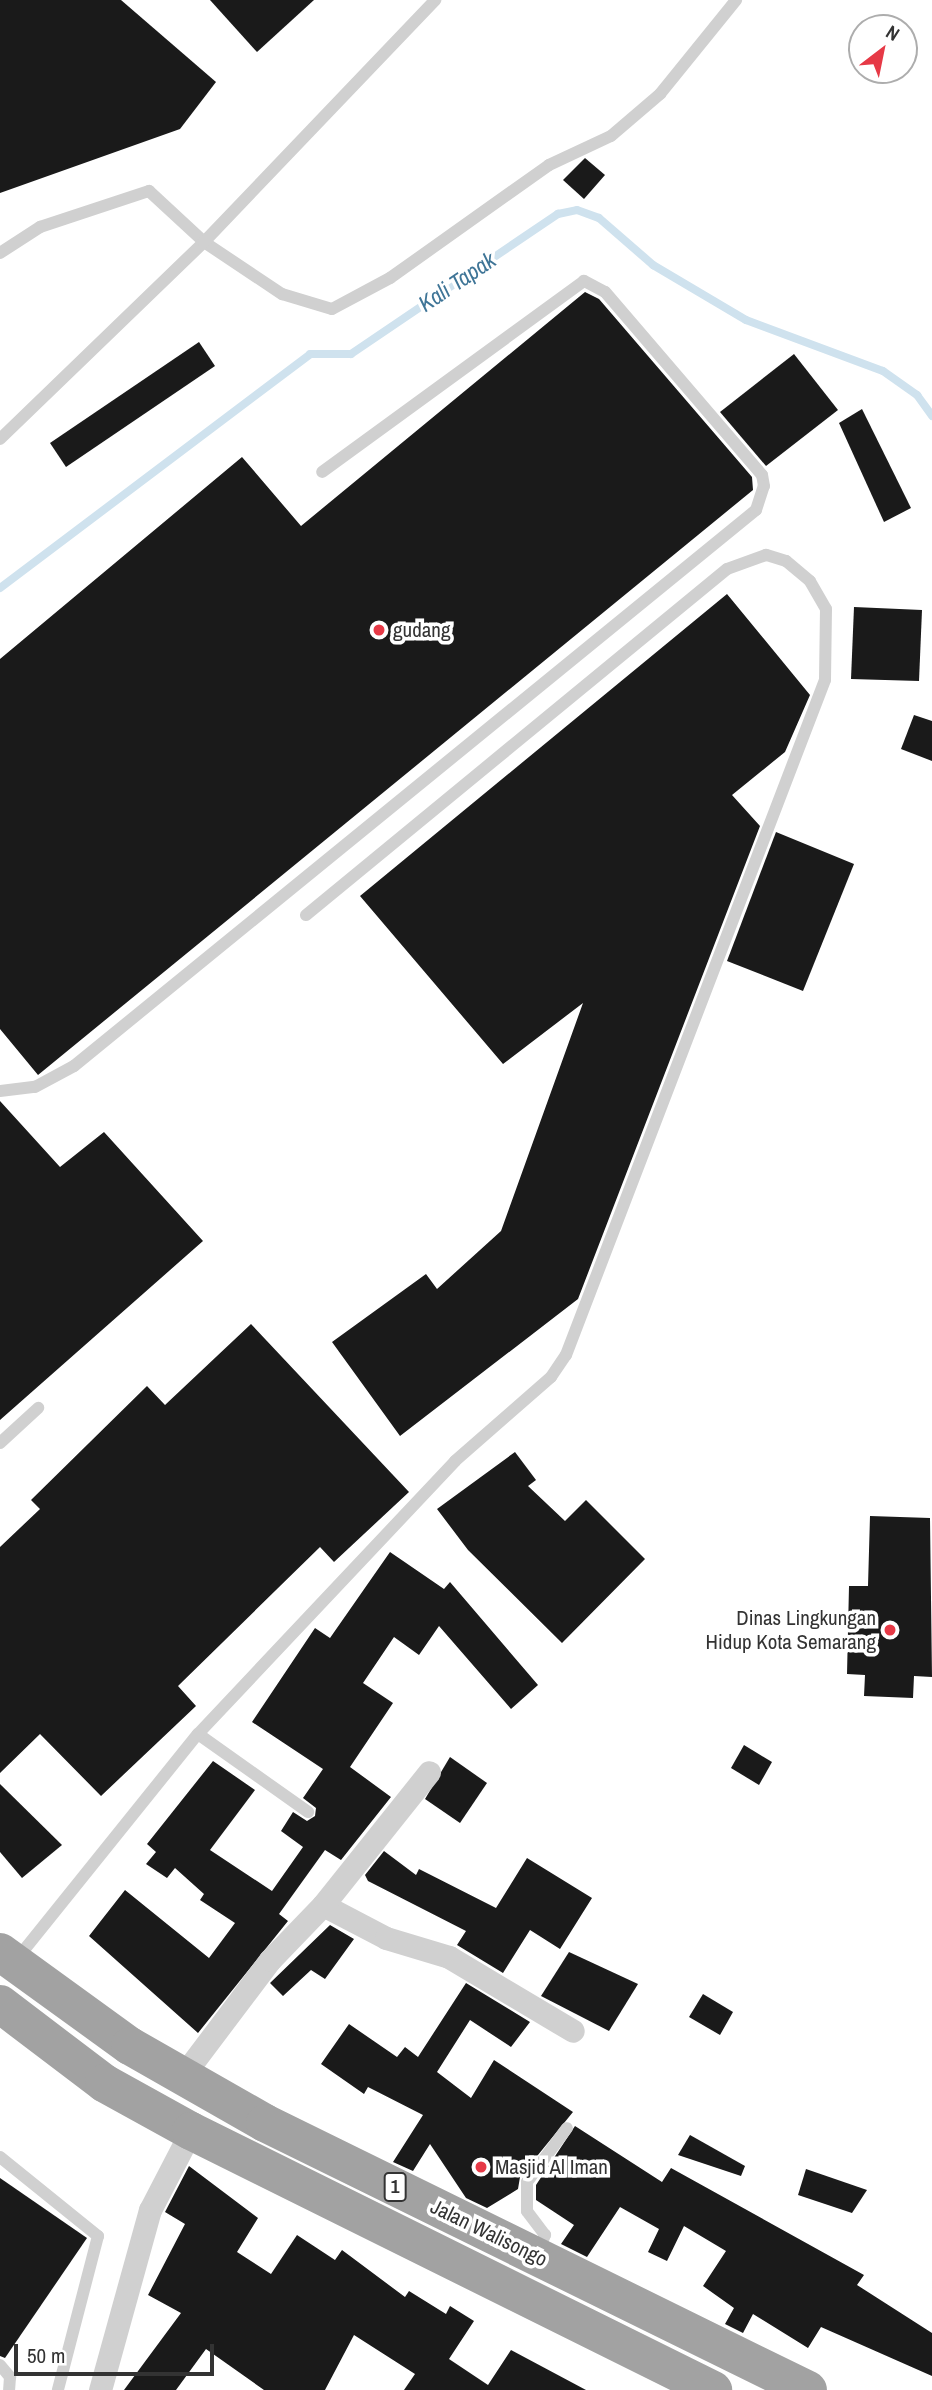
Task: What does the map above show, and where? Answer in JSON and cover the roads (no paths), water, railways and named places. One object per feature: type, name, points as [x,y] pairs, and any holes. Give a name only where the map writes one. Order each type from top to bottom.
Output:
[{"type":"highway","name":"Jalan Walisongo","points":[[7,1957],[130,2046],[184,2074],[265,2123],[808,2390]]},
{"type":"highway","name":"Jalan Walisongo","points":[[0,2004],[104,2083],[191,2131],[713,2390]]},
{"type":"street","points":[[184,2074],[270,1960],[323,1905],[429,1772]]},
{"type":"street","points":[[323,1905],[386,1938],[449,1957],[573,2031]]},
{"type":"street","points":[[100,2390],[150,2210],[191,2131]]},
{"type":"lane","points":[[0,439],[204,242],[435,0]]},
{"type":"lane","points":[[0,253],[40,227],[149,191],[204,242],[282,294],[331,309],[390,278],[549,165],[611,136],[660,94],[736,0]]},
{"type":"lane","points":[[0,1091],[35,1087],[74,1066],[757,510],[764,486],[762,475],[605,292],[584,281],[322,472]]},
{"type":"lane","points":[[7,1957],[198,1734],[455,1461],[551,1377],[566,1355],[824,680],[826,609],[810,581],[786,561],[766,555],[727,569],[306,915]]},
{"type":"lane","points":[[0,1443],[38,1408]]},
{"type":"lane","points":[[198,1734],[308,1812]]},
{"type":"lane","points":[[536,2255],[545,2235],[527,2211],[527,2182],[567,2128]]},
{"type":"lane","points":[[0,2157],[99,2236],[58,2390]]},
{"type":"lane","points":[[0,2365],[10,2377],[9,2390]]},
{"type":"waterway","name":"Kali Tapak","points":[[0,588],[310,354],[351,354],[558,214],[577,210],[599,218],[653,265],[746,320],[883,371],[917,395],[932,416]]},
{"type":"place","name":"gudang","points":[[379,630]]},
{"type":"place","name":"Dinas Lingkungan Hidup Kota Semarang","points":[[890,1630]]},
{"type":"place","name":"Masjid Al Iman","points":[[481,2167]]}]
